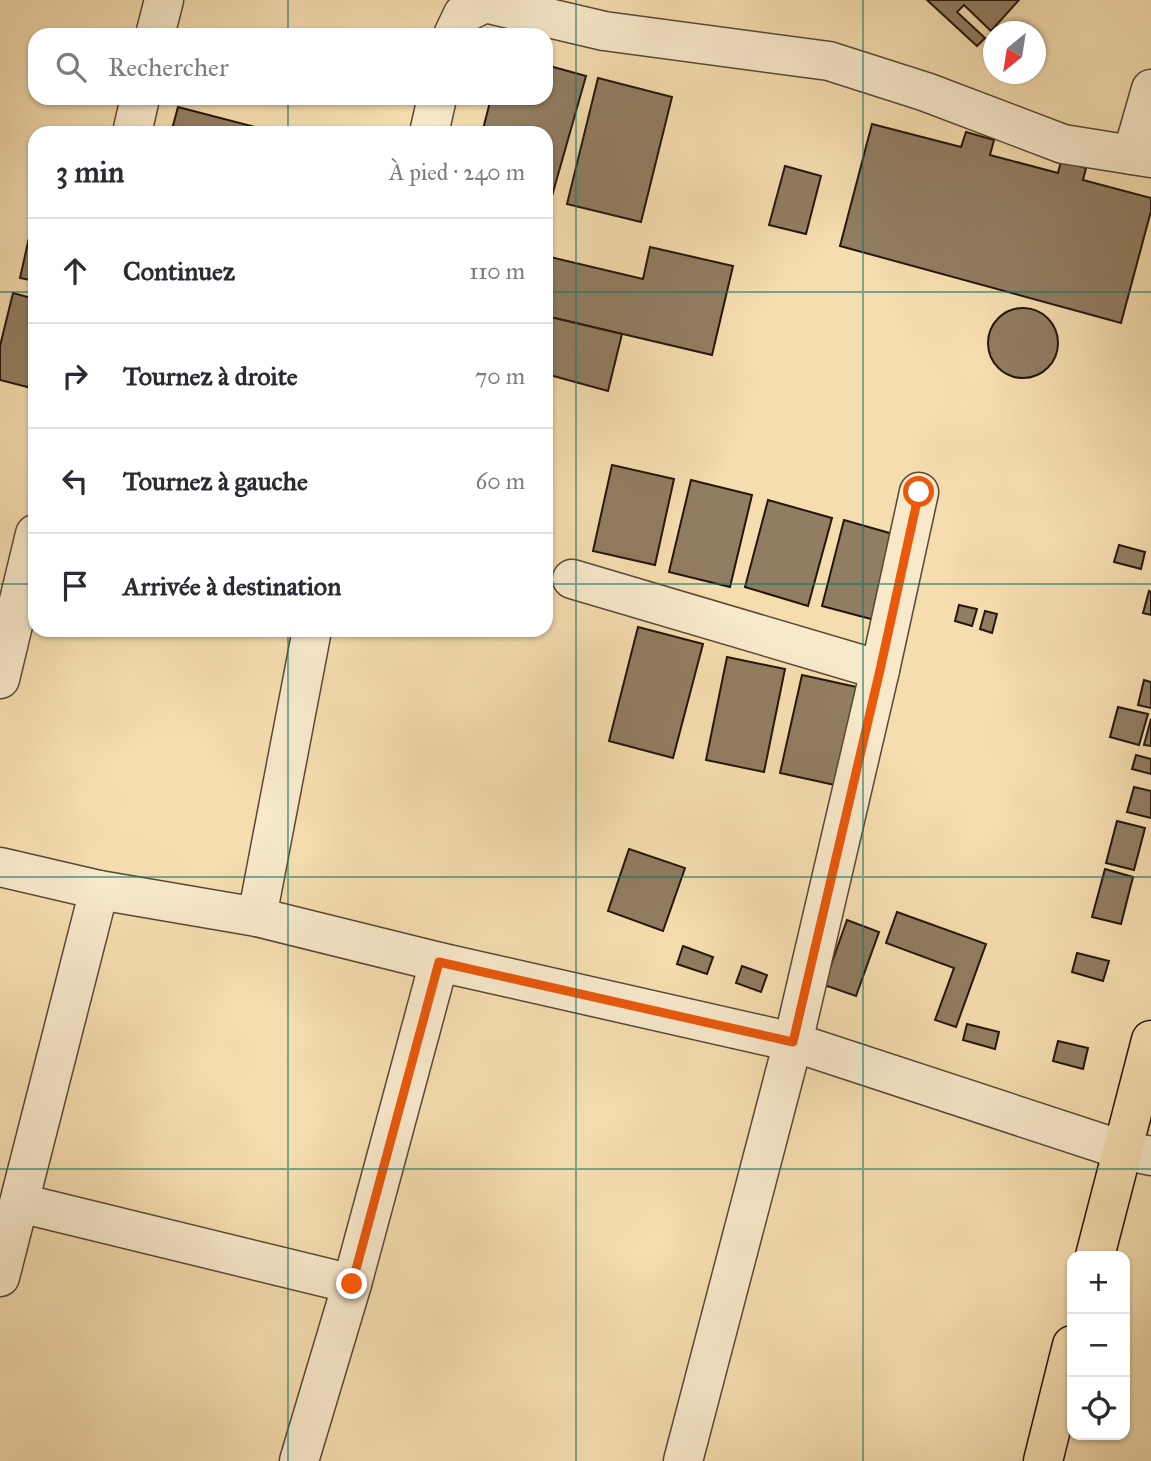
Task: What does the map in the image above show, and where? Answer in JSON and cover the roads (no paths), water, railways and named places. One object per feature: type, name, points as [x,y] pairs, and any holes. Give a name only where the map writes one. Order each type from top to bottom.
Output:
[{"type":"main road","points":[[1097,1251],[1137,1153],[1151,1040]]},
{"type":"main road","points":[[1042,1461],[1067,1364]]},
{"type":"street","points":[[157,28],[164,0]]},
{"type":"street","points":[[456,28],[463,15],[485,3],[604,31],[829,61],[926,92],[1063,144],[1142,156],[1151,89]]},
{"type":"street","points":[[134,126],[138,105]]},
{"type":"street","points":[[431,126],[435,105]]},
{"type":"street","points":[[683,1461],[793,1042],[919,492]]},
{"type":"street","points":[[0,679],[28,563]]},
{"type":"street","points":[[572,579],[880,670]]},
{"type":"street","points":[[257,917],[311,637]]},
{"type":"street","points":[[0,867],[99,890],[257,917],[439,962],[793,1042],[1137,1153]]},
{"type":"street","points":[[0,1277],[99,890]]},
{"type":"street","points":[[299,1461],[352,1284],[439,962]]},
{"type":"street","points":[[20,1203],[352,1284]]}]
